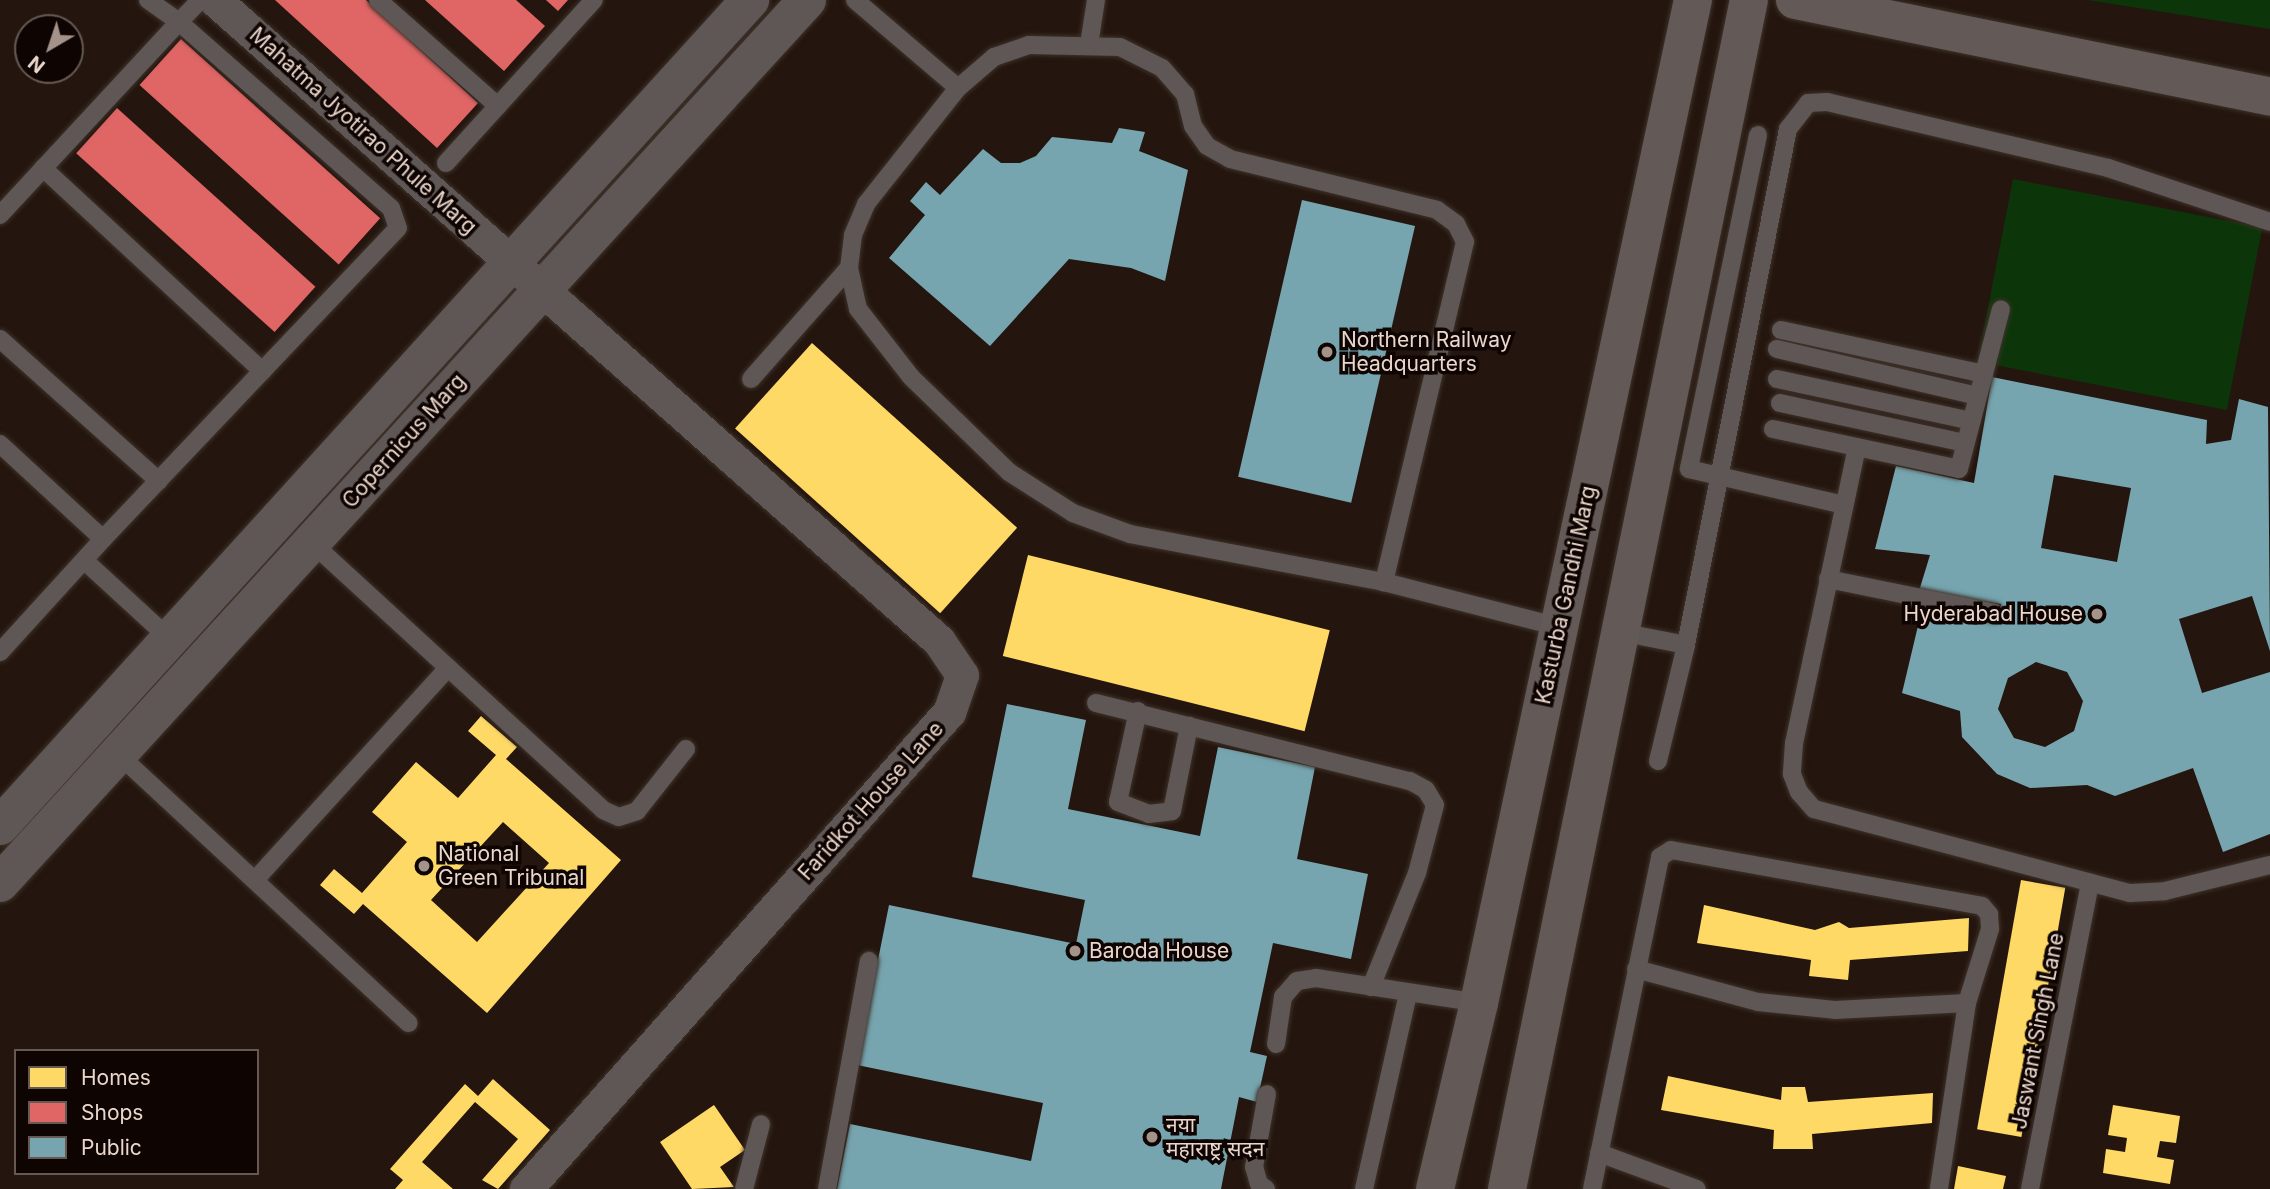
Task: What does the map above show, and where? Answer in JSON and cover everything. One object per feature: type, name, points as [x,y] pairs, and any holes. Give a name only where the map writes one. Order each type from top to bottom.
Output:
[{"type":"main road","name":"Kasturba Gandhi Marg","points":[[1435,1189],[1479,1003],[1693,0]]},
{"type":"main road","points":[[1507,1189],[1749,0]]},
{"type":"main road","points":[[1795,0],[2270,97]]},
{"type":"street","name":"Mahatma Jyotirao Phule Marg","points":[[215,0],[541,291]]},
{"type":"street","name":"Copernicus Marg","points":[[0,826],[750,0]]},
{"type":"street","name":"Copernicus Marg","points":[[0,883],[807,0]]},
{"type":"street","name":"Faridkot House Lane","points":[[526,1189],[949,712],[962,675],[939,641],[541,291]]},
{"type":"lane","points":[[0,652],[86,562],[103,539],[398,228],[391,208],[179,22],[148,0]]},
{"type":"lane","points":[[0,215],[200,0]]},
{"type":"lane","points":[[378,0],[498,106]]},
{"type":"lane","points":[[446,163],[594,0]]},
{"type":"lane","points":[[855,0],[958,88]]},
{"type":"lane","points":[[1089,45],[1096,0]]},
{"type":"lane","points":[[1384,582],[1465,242],[1456,224],[1437,210],[1230,159],[1207,146],[1193,126],[1185,94],[1162,68],[1120,47],[1029,45],[994,57],[958,88],[866,204],[853,235],[849,268],[858,309],[911,377],[1009,472],[1073,513],[1130,534],[1384,582],[1559,627]]},
{"type":"lane","points":[[1658,761],[1686,645],[1788,129],[1808,103],[1827,102],[2108,168],[2270,222]]},
{"type":"lane","points":[[1758,135],[1689,468],[1844,505]]},
{"type":"lane","points":[[43,168],[262,372]]},
{"type":"lane","points":[[751,379],[849,268]]},
{"type":"lane","points":[[1773,429],[1959,469],[2001,309]]},
{"type":"lane","points":[[1781,330],[1983,374]]},
{"type":"lane","points":[[0,339],[159,481]]},
{"type":"lane","points":[[1777,349],[1978,396]]},
{"type":"lane","points":[[1777,379],[1972,421]]},
{"type":"lane","points":[[1780,403],[1965,443]]},
{"type":"lane","points":[[0,444],[103,539]]},
{"type":"lane","points":[[1857,447],[1794,743],[1792,774],[1799,792],[1814,809],[2130,893],[2165,891],[2270,865]]},
{"type":"lane","points":[[311,542],[603,810],[619,817],[637,811],[686,749]]},
{"type":"lane","points":[[86,562],[170,639]]},
{"type":"lane","points":[[1828,579],[1995,613]]},
{"type":"lane","points":[[1620,632],[1686,645]]},
{"type":"lane","points":[[254,880],[448,668]]},
{"type":"lane","points":[[1096,703],[1138,711],[1410,780],[1426,790],[1435,805],[1417,873],[1371,987]]},
{"type":"lane","points":[[1138,711],[1118,802],[1149,814],[1172,811],[1189,726]]},
{"type":"lane","points":[[118,754],[409,1023]]},
{"type":"lane","points":[[1592,1189],[1660,858],[1681,850],[1982,906],[1989,914],[1990,929],[1967,1003],[1939,1189]]},
{"type":"lane","name":"Jaswant Singh Lane","points":[[2030,1189],[2090,883]]},
{"type":"lane","points":[[827,1189],[869,961]]},
{"type":"lane","points":[[1636,969],[1758,1002],[1822,1009],[1967,1003]]},
{"type":"lane","points":[[1276,1044],[1283,997],[1297,981],[1316,978],[1479,1003]]},
{"type":"lane","points":[[1364,1189],[1408,993]]},
{"type":"lane","points":[[1266,1189],[1259,1184],[1254,1167],[1267,1094]]},
{"type":"lane","points":[[744,1189],[761,1124]]},
{"type":"lane","points":[[1599,1153],[1697,1189]]},
{"type":"green space","points":[[2088,0],[2270,0],[2270,29]]},
{"type":"green space","points":[[2013,179],[2262,227],[2227,410],[1978,362]]},
{"type":"building: Homes","points":[[812,343],[1017,528],[940,613],[735,428]]},
{"type":"building: Homes","points":[[1028,555],[1330,630],[1305,731],[1003,656]]},
{"type":"building: Homes","name":"National Green Tribunal","points":[[481,716],[517,747],[506,759],[621,860],[487,1013],[363,904],[354,914],[320,885],[334,869],[362,893],[407,842],[372,812],[416,762],[458,798],[496,755],[468,731]],"holes":[[[503,822],[549,863],[477,942],[431,900]]]},
{"type":"building: Homes","points":[[2021,880],[2065,888],[2021,1137],[1977,1129]]},
{"type":"building: Homes","points":[[1704,905],[1815,930],[1839,922],[1849,928],[1969,918],[1968,951],[1850,960],[1848,980],[1809,976],[1811,960],[1697,943]]},
{"type":"building: Homes","points":[[1668,1076],[1781,1100],[1782,1087],[1805,1087],[1808,1102],[1933,1093],[1932,1123],[1812,1134],[1813,1149],[1773,1149],[1774,1130],[1661,1110]]},
{"type":"building: Homes","points":[[493,1079],[550,1130],[498,1189],[482,1180],[518,1139],[475,1102],[422,1162],[453,1189],[395,1189],[403,1180],[390,1169],[465,1084],[478,1096]]},
{"type":"building: Homes","points":[[714,1105],[745,1150],[720,1167],[734,1187],[692,1189],[660,1142]]},
{"type":"building: Homes","points":[[2113,1105],[2180,1116],[2176,1143],[2160,1141],[2157,1157],[2174,1160],[2170,1184],[2103,1173],[2106,1149],[2125,1152],[2127,1138],[2108,1135]]},
{"type":"building: Homes","points":[[1958,1166],[2006,1176],[2003,1189],[1954,1189]]},
{"type":"building: Shops","points":[[275,0],[366,0],[478,103],[437,148]]},
{"type":"building: Shops","points":[[425,0],[516,0],[545,26],[504,71]]},
{"type":"building: Shops","points":[[546,0],[568,0],[558,11]]},
{"type":"building: Shops","points":[[181,39],[380,218],[339,264],[140,85]]},
{"type":"building: Shops","points":[[117,108],[315,287],[275,332],[76,153]]},
{"type":"building: Public","points":[[1119,128],[1145,132],[1139,151],[1188,170],[1165,281],[1131,268],[1069,259],[990,346],[889,258],[925,215],[910,201],[926,182],[940,195],[983,149],[1001,163],[1020,163],[1036,156],[1052,137],[1112,143]]},
{"type":"building: Public","name":"Northern Railway Headquarters","points":[[1302,200],[1415,226],[1351,503],[1238,477]]},
{"type":"building: Public","name":"Hyderabad House","points":[[1992,377],[2207,420],[2206,444],[2231,440],[2239,399],[2268,407],[2270,651],[2252,596],[2179,619],[2202,693],[2270,672],[2270,834],[2223,852],[2193,768],[2115,796],[2087,785],[2030,788],[1997,774],[1962,737],[1960,711],[1902,693],[1922,609],[1997,620],[2001,604],[1919,591],[1930,555],[1875,549],[1896,466],[1974,483]],"holes":[[[2054,475],[2131,488],[2117,562],[2041,548]],[[2036,662],[2067,672],[2083,701],[2074,731],[2045,747],[2014,738],[1998,709],[2008,678]]]},
{"type":"building: Public","name":"Baroda House","points":[[1007,704],[1086,720],[1068,809],[1200,836],[1218,747],[1315,767],[1297,859],[1368,874],[1351,959],[1273,943],[1250,1052],[1267,1056],[1257,1102],[1239,1097],[1221,1189],[837,1189],[850,1124],[1031,1161],[1043,1103],[857,1065],[889,905],[1076,944],[1085,900],[972,877]]},
{"type":"place","name":"Northern Railway Headquarters","points":[[1327,352]]},
{"type":"place","name":"Hyderabad House","points":[[2097,614]]},
{"type":"place","name":"National Green Tribunal","points":[[424,866]]},
{"type":"place","name":"Baroda House","points":[[1075,951]]},
{"type":"place","name":"नया महाराष्ट्र सदन","points":[[1152,1137]]}]
